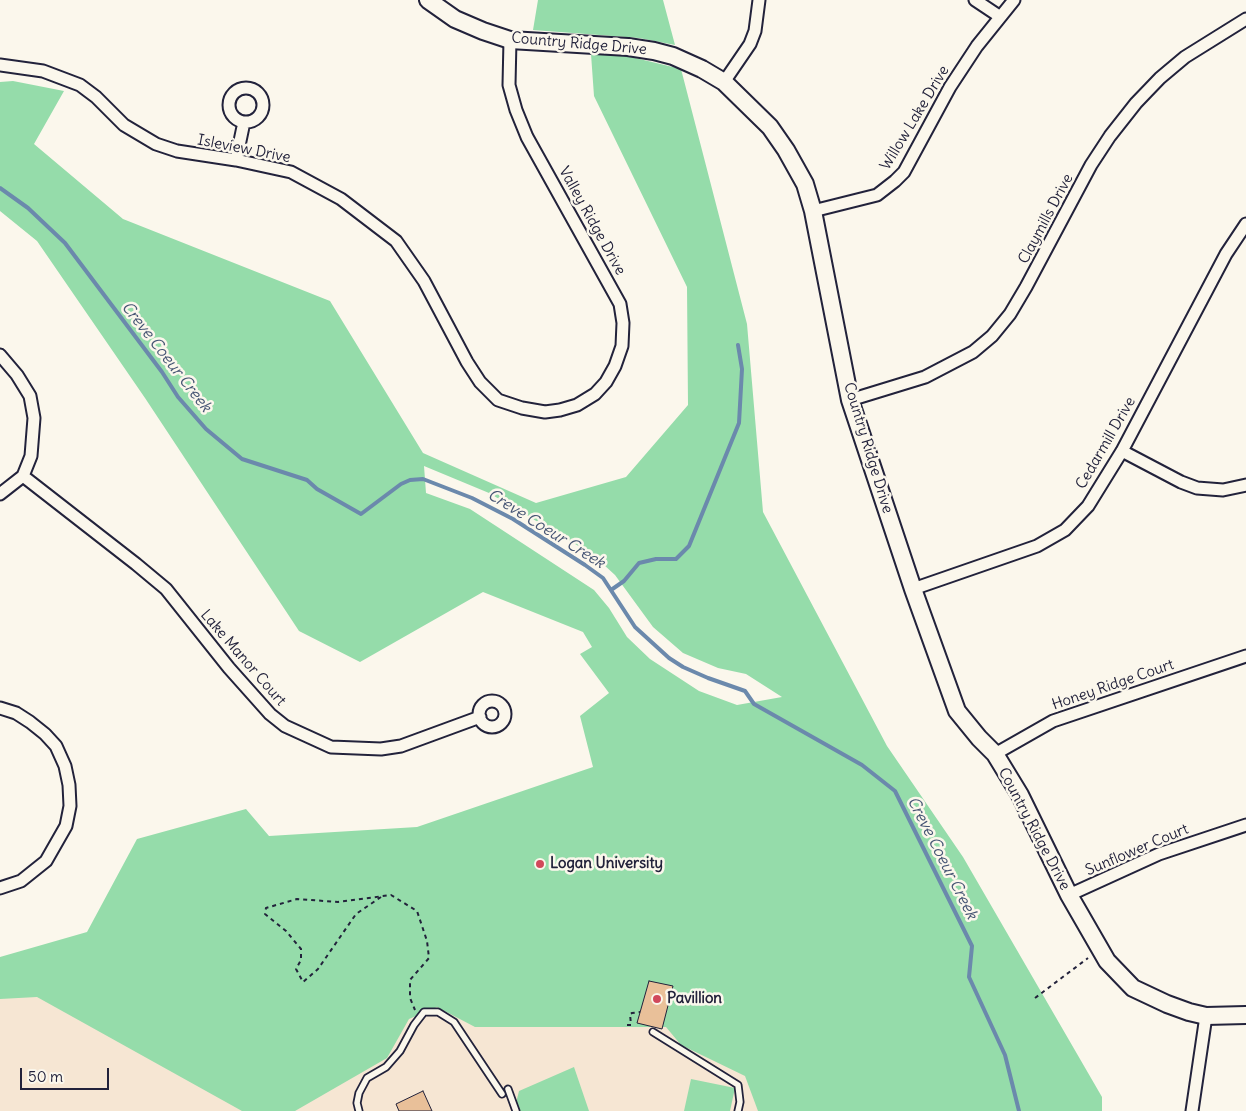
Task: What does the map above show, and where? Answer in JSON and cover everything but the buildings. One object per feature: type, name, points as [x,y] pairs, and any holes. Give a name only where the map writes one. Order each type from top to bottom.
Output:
[{"type":"street","name":"Country Ridge Drive","points":[[428,0],[455,19],[510,40],[628,47],[673,56],[702,68],[724,82],[770,128],[786,150],[805,184],[813,211],[850,400],[913,589],[957,711],[994,754],[1020,795],[1069,895],[1107,961],[1132,988],[1189,1012],[1206,1016],[1246,1015]]},
{"type":"street","points":[[724,82],[750,44],[755,31],[759,0]]},
{"type":"street","points":[[975,0],[999,16]]},
{"type":"street","name":"Willow Lake Drive","points":[[813,211],[877,195],[895,182],[904,172],[917,150],[950,87],[999,16],[1014,0]]},
{"type":"street","name":"Claymills Drive","points":[[850,400],[925,377],[973,352],[992,336],[1010,314],[1026,287],[1091,165],[1110,136],[1136,103],[1160,78],[1185,57],[1246,19]]},
{"type":"street","name":"Valley Ridge Drive","points":[[510,40],[509,85],[516,110],[527,137],[620,304],[623,323],[622,346],[615,366],[606,382],[595,394],[577,405]]},
{"type":"street","name":"Isleview Drive","points":[[0,65],[43,71],[80,85],[96,97],[124,125],[156,144],[177,151],[236,160],[291,172],[318,185],[341,199],[396,241],[424,281],[467,362],[480,382],[498,400],[522,408],[545,412],[577,405]]},
{"type":"street","points":[[236,160],[244,122]]},
{"type":"street","name":"Cedarmill Drive","points":[[913,589],[1038,546],[1064,530],[1088,506],[1122,451],[1226,254],[1246,224]]},
{"type":"street","points":[[0,355],[17,375],[30,396],[34,418],[31,456],[23,476],[0,494]]},
{"type":"street","points":[[1122,451],[1181,482],[1197,488],[1223,490],[1246,485]]},
{"type":"street","name":"Lake Manor Court","points":[[23,476],[166,589],[228,668],[270,714],[285,726],[331,747],[381,749],[401,746],[480,717]]},
{"type":"street","name":"Honey Ridge Court","points":[[994,754],[1053,721],[1246,656]]},
{"type":"street","points":[[0,708],[30,722],[56,746],[65,766],[69,785],[70,806],[66,826],[46,861],[21,881],[0,888]]},
{"type":"street","name":"Sunflower Court","points":[[1069,895],[1159,854],[1246,825]]},
{"type":"street","points":[[1192,1111],[1206,1016]]},
{"type":"lane","points":[[359,1111],[359,1093],[366,1078],[386,1066],[400,1051],[424,1012],[438,1012],[454,1022],[502,1094]]},
{"type":"lane","points":[[653,1032],[738,1085],[740,1102],[738,1111]]},
{"type":"lane","points":[[508,1089],[516,1111]]},
{"type":"path","points":[[381,897],[356,914],[318,969],[303,982],[296,969],[301,960],[301,949],[286,931],[265,914],[266,908],[297,899],[338,902],[392,895],[417,911],[427,941],[429,958],[410,980],[410,998],[419,1019]]},
{"type":"path","points":[[1035,998],[1088,958]]},
{"type":"path","points":[[627,1025],[631,1024],[630,1014],[632,1012],[640,1012]]},
{"type":"shaded area","name":"Logan University","points":[[707,733],[833,1111],[0,1111],[0,978]]},
{"type":"green space","points":[[538,0],[663,0],[675,45],[639,38],[533,30]]},
{"type":"green space","points":[[591,54],[623,55],[681,69],[747,324],[763,512],[887,746],[963,857],[1102,1097],[1102,1111],[758,1111],[745,1076],[681,1045],[666,1027],[475,1027],[437,1007],[409,1019],[387,1058],[295,1111],[242,1111],[37,997],[0,999],[0,957],[87,932],[137,839],[246,809],[269,836],[417,827],[593,767],[580,716],[609,693],[580,654],[592,647],[583,632],[483,592],[360,662],[299,631],[145,398],[37,241],[0,211],[0,82],[13,81],[64,91],[34,144],[123,219],[330,301],[423,453],[536,503],[626,477],[688,405],[687,287],[594,96]],"holes":[[[424,466],[489,493],[592,554],[615,575],[653,627],[683,653],[718,668],[746,674],[782,697],[737,705],[699,691],[650,659],[627,637],[609,608],[594,590],[470,509],[426,493]]]},
{"type":"green space","points":[[574,1067],[589,1111],[519,1111],[516,1103],[519,1091]]},
{"type":"green space","points":[[691,1079],[735,1088],[730,1111],[684,1111]]},
{"type":"waterway","name":"Creve Coeur Creek","points":[[0,188],[28,208],[65,243],[162,372],[178,397],[206,429],[242,459],[307,480],[317,489],[361,514],[401,484],[410,480],[423,479],[472,498],[513,519],[603,578],[635,627],[669,658],[683,667],[708,678],[745,691],[754,704],[862,765],[895,791],[972,946],[969,977],[1005,1055],[1019,1111]]},
{"type":"waterway","points":[[611,590],[624,581],[639,563],[656,559],[676,559],[689,546],[739,423],[742,369],[738,345]]},
{"type":"place","name":"Logan University","points":[[540,864]]},
{"type":"place","name":"Pavillion","points":[[657,999]]}]
